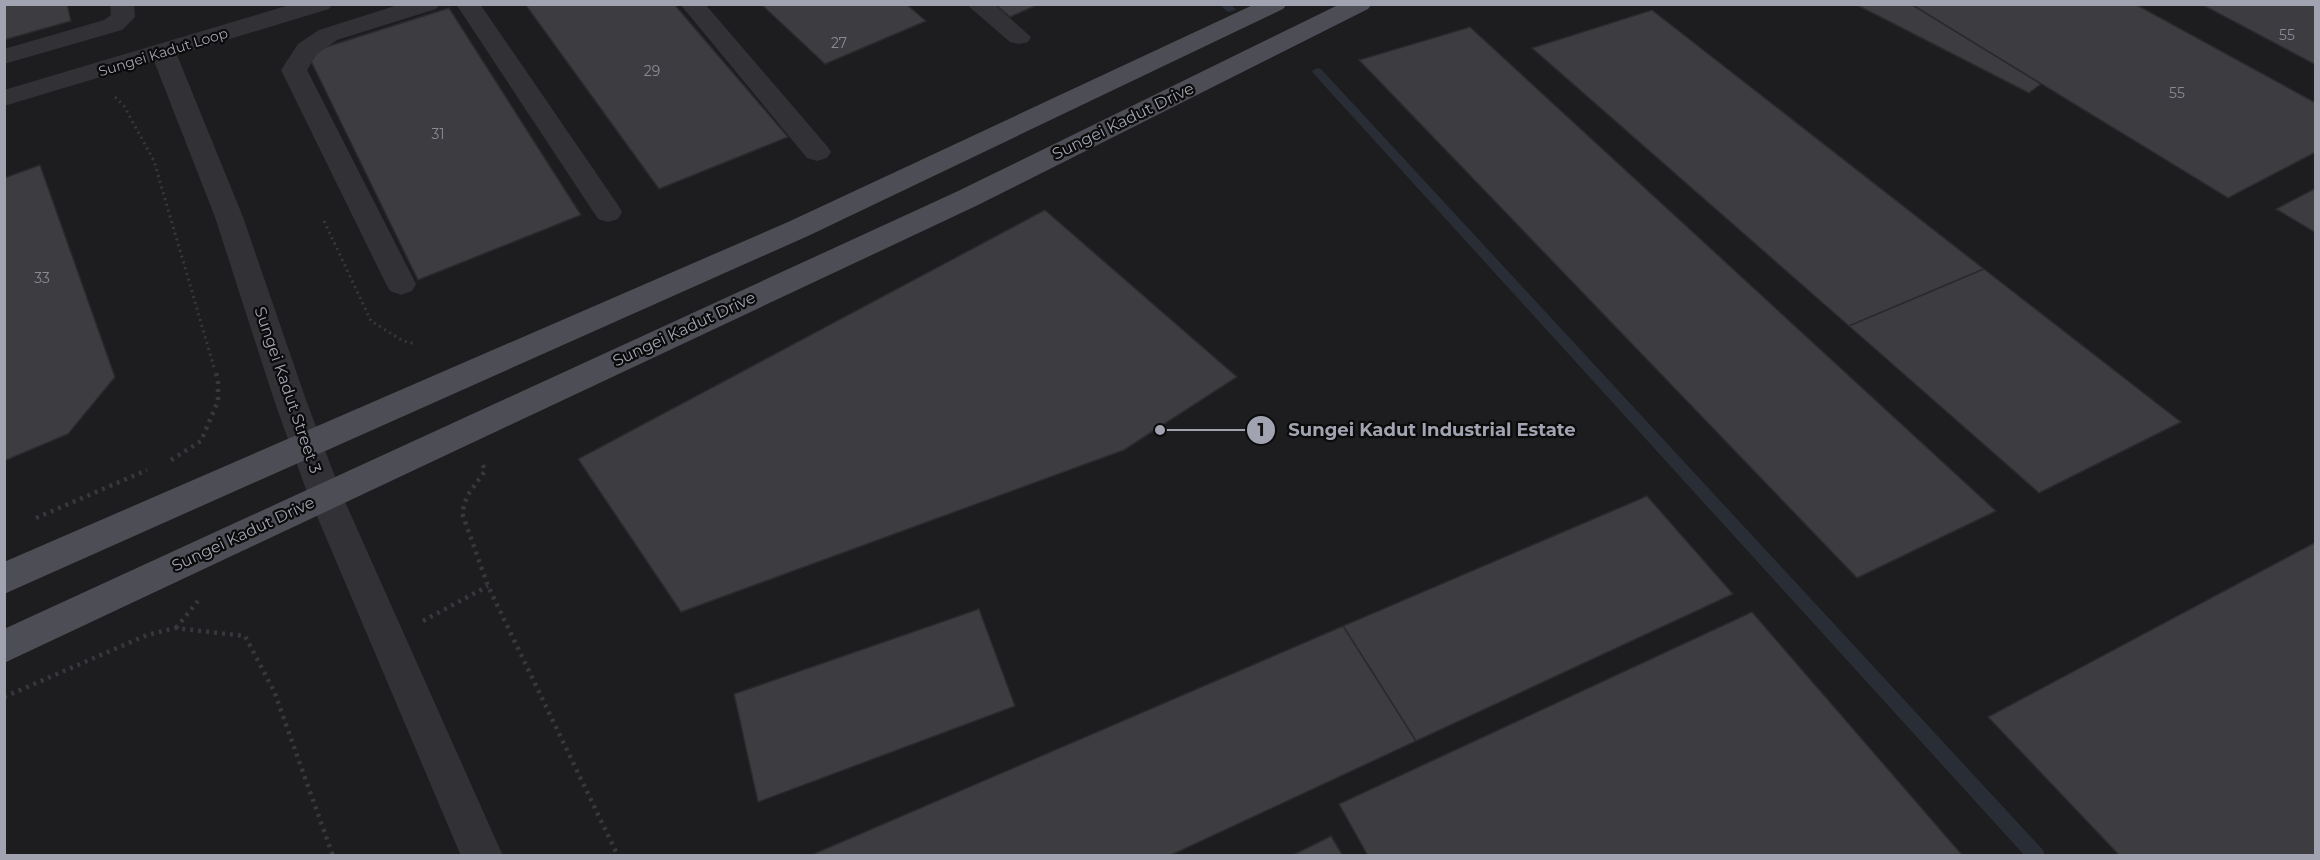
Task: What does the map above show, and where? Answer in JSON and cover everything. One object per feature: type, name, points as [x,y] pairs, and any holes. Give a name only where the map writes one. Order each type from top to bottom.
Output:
[{"type":"main road","points":[[4,579],[306,448],[798,229],[1275,4]]},
{"type":"main road","name":"Sungei Kadut Drive","points":[[4,647],[325,495],[966,199],[1360,4]]},
{"type":"street","points":[[4,57],[113,25],[123,17],[122,4]]},
{"type":"street","name":"Sungei Kadut Loop","points":[[4,98],[321,4]]},
{"type":"street","points":[[401,284],[294,70],[307,49],[328,35],[428,4]]},
{"type":"street","points":[[468,4],[608,212]]},
{"type":"street","points":[[692,4],[817,152]]},
{"type":"street","points":[[978,4],[1019,37]]},
{"type":"street","name":"Sungei Kadut Street 3","points":[[163,52],[229,217],[306,448],[482,855]]},
{"type":"path","points":[[110,94],[124,106],[154,161],[218,381],[218,401],[201,441],[161,464]]},
{"type":"path","points":[[480,455],[485,471],[467,496],[462,513],[488,586],[618,855]]},
{"type":"path","points":[[26,522],[151,468]]},
{"type":"path","points":[[388,640],[488,586]]},
{"type":"path","points":[[4,698],[63,670],[147,635],[166,630],[197,628],[245,636],[274,691],[333,855]]},
{"type":"shaded area","points":[[5,5],[2315,5],[2315,855],[5,855]]},
{"type":"building","points":[[4,4],[67,4],[71,21],[4,40]]},
{"type":"building","points":[[525,4],[674,4],[788,137],[659,189]]},
{"type":"building","points":[[761,4],[906,4],[926,21],[825,64]]},
{"type":"building","points":[[995,4],[1039,4],[1010,17]]},
{"type":"building","points":[[1855,4],[1911,4],[2041,84],[2029,93]]},
{"type":"building","points":[[1911,4],[2135,4],[2316,103],[2316,152],[2228,198]]},
{"type":"building","points":[[2201,4],[2316,4],[2316,65]]},
{"type":"building","points":[[449,8],[581,215],[418,280],[307,53]]},
{"type":"building","points":[[1652,10],[1984,269],[1849,326],[1532,48]]},
{"type":"building","points":[[1470,27],[1996,511],[1857,578],[1359,60]]},
{"type":"building","points":[[40,165],[115,377],[68,434],[4,461],[4,178]]},
{"type":"building","points":[[2316,188],[2316,233],[2276,209]]},
{"type":"building","points":[[1045,210],[1237,377],[1124,450],[681,612],[578,459]]},
{"type":"building","points":[[1984,269],[2181,422],[2039,493],[1849,326]]},
{"type":"building","points":[[1647,496],[1733,594],[1416,741],[1343,626]]},
{"type":"building","points":[[2316,542],[2316,856],[2120,856],[1988,717]]},
{"type":"building","points":[[979,609],[1015,706],[758,802],[734,694]]},
{"type":"building","points":[[1752,612],[1963,856],[1368,856],[1339,804]]},
{"type":"building","points":[[1343,626],[1416,741],[1169,856],[809,856]]},
{"type":"building","points":[[1331,836],[1343,856],[1291,856]]},
{"type":"waterway","points":[[1224,4],[1231,10]]},
{"type":"waterway","points":[[1317,71],[2037,856]]},
{"type":"place","name":"Sungei Kadut Industrial Estate","points":[[1160,430]]}]
